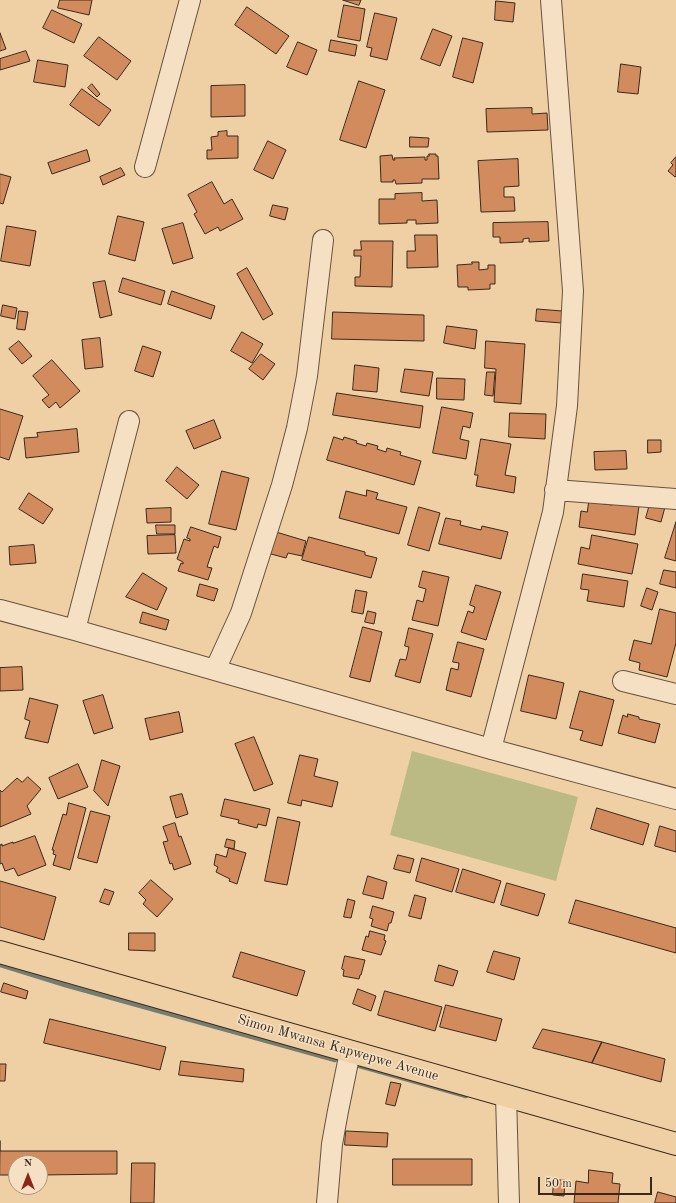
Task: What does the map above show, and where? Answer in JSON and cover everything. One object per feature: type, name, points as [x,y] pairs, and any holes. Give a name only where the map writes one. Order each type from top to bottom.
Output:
[{"type":"main road","name":"Simon Mwansa Kapwepwe Avenue","points":[[0,952],[676,1144]]},
{"type":"street","points":[[145,167],[190,0]]},
{"type":"street","points":[[491,749],[552,512],[567,406],[573,291],[550,0]]},
{"type":"street","points":[[215,670],[241,613],[282,485],[295,435],[307,376],[323,240]]},
{"type":"street","points":[[75,630],[129,421]]},
{"type":"street","points":[[556,490],[676,499]]},
{"type":"street","points":[[0,610],[491,749],[676,799]]},
{"type":"street","points":[[623,681],[676,694]]},
{"type":"street","points":[[327,1203],[336,1124],[350,1052]]},
{"type":"street","points":[[506,1096],[509,1203]]},
{"type":"street","points":[[497,1203],[499,1148],[508,1131]]},
{"type":"shaded area","points":[[412,751],[578,797],[556,881],[390,835]]},
{"type":"building","points":[[60,0],[92,0],[89,15],[58,8]]},
{"type":"building","points":[[343,0],[361,0],[359,5]]},
{"type":"building","points":[[496,1],[515,3],[513,22],[495,20]]},
{"type":"building","points":[[344,5],[365,9],[360,41],[338,37]]},
{"type":"building","points":[[247,7],[289,36],[276,54],[235,25]]},
{"type":"building","points":[[52,10],[82,24],[74,43],[43,28]]},
{"type":"building","points":[[375,13],[397,18],[387,60],[370,56],[372,48],[367,47]]},
{"type":"building","points":[[433,29],[452,36],[440,66],[421,59]]},
{"type":"building","points":[[0,33],[6,49],[0,51]]},
{"type":"building","points":[[99,37],[131,61],[117,80],[84,56]]},
{"type":"building","points":[[463,38],[483,43],[473,83],[453,77]]},
{"type":"building","points":[[331,40],[357,45],[355,56],[329,51]]},
{"type":"building","points":[[298,42],[317,50],[307,75],[287,67]]},
{"type":"building","points":[[26,51],[30,61],[0,70],[0,59]]},
{"type":"building","points":[[38,60],[68,65],[65,87],[34,82]]},
{"type":"building","points":[[621,64],[641,67],[638,94],[618,92]]},
{"type":"building","points":[[359,81],[385,90],[366,148],[340,140]]},
{"type":"building","points":[[92,84],[100,94],[97,97],[88,88]]},
{"type":"building","points":[[245,85],[245,116],[211,117],[211,86]]},
{"type":"building","points":[[82,89],[111,110],[99,126],[70,105]]},
{"type":"building","points":[[532,108],[532,114],[547,113],[548,130],[487,132],[486,109]]},
{"type":"building","points":[[227,131],[227,136],[238,136],[238,158],[207,159],[207,150],[212,150],[211,137],[218,136],[218,132]]},
{"type":"building","points":[[410,137],[429,138],[428,147],[410,147]]},
{"type":"building","points":[[268,141],[286,150],[273,179],[254,170]]},
{"type":"building","points":[[87,150],[90,161],[52,174],[48,163]]},
{"type":"building","points":[[429,154],[436,154],[436,156],[438,156],[439,179],[422,179],[422,183],[396,184],[395,180],[393,180],[393,182],[381,182],[380,156],[392,155],[393,160],[395,160],[394,158],[425,157],[425,160],[427,160],[427,156],[429,156]]},
{"type":"building","points":[[676,157],[675,177],[668,171],[673,165],[671,163]]},
{"type":"building","points":[[518,159],[519,186],[504,187],[504,197],[514,197],[515,211],[481,212],[478,161]]},
{"type":"building","points":[[121,168],[125,175],[103,185],[100,177]]},
{"type":"building","points":[[0,174],[11,177],[3,204],[0,203]]},
{"type":"building","points":[[212,182],[224,204],[232,199],[243,219],[220,231],[218,227],[205,234],[194,214],[197,212],[188,195]]},
{"type":"building","points":[[422,193],[422,201],[437,200],[438,223],[416,224],[416,220],[407,220],[407,223],[379,224],[379,199],[395,199],[395,194]]},
{"type":"building","points":[[273,205],[288,208],[285,220],[270,216]]},
{"type":"building","points":[[118,216],[144,222],[135,261],[109,254]]},
{"type":"building","points":[[548,222],[549,241],[529,242],[529,238],[523,239],[523,242],[500,243],[500,237],[493,237],[493,223]]},
{"type":"building","points":[[183,223],[193,258],[173,264],[162,229]]},
{"type":"building","points":[[7,226],[36,231],[30,266],[1,261]]},
{"type":"building","points":[[415,235],[437,235],[438,267],[407,268],[407,251],[415,251]]},
{"type":"building","points":[[361,241],[393,241],[392,287],[355,286],[355,277],[360,277],[361,256],[354,256],[354,250],[361,250]]},
{"type":"building","points":[[472,262],[479,262],[479,270],[488,269],[488,265],[495,265],[495,284],[490,284],[490,289],[468,290],[468,287],[458,287],[457,265],[472,264]]},
{"type":"building","points":[[247,268],[273,314],[263,320],[237,274]]},
{"type":"building","points":[[123,278],[165,291],[161,305],[119,292]]},
{"type":"building","points":[[105,281],[112,315],[100,318],[93,283]]},
{"type":"building","points":[[172,291],[215,306],[211,319],[168,304]]},
{"type":"building","points":[[3,305],[17,308],[15,319],[1,316]]},
{"type":"building","points":[[537,309],[562,311],[562,323],[536,321]]},
{"type":"building","points":[[19,311],[28,312],[25,330],[17,329]]},
{"type":"building","points":[[333,312],[424,315],[424,341],[332,339]]},
{"type":"building","points":[[447,326],[477,330],[475,349],[444,343]]},
{"type":"building","points":[[242,332],[263,344],[252,363],[231,351]]},
{"type":"building","points":[[100,338],[103,367],[85,369],[82,340]]},
{"type":"building","points":[[19,341],[32,356],[22,364],[9,349]]},
{"type":"building","points":[[486,341],[525,344],[521,404],[494,402],[496,369],[485,368]]},
{"type":"building","points":[[143,346],[161,352],[153,377],[135,371]]},
{"type":"building","points":[[261,354],[275,364],[263,380],[249,369]]},
{"type":"building","points":[[52,360],[80,391],[60,408],[56,402],[49,408],[42,400],[49,395],[33,376]]},
{"type":"building","points":[[355,365],[379,368],[377,392],[353,390]]},
{"type":"building","points":[[405,369],[433,372],[429,396],[401,392]]},
{"type":"building","points":[[487,372],[495,372],[493,396],[485,395]]},
{"type":"building","points":[[437,378],[465,379],[464,400],[437,399]]},
{"type":"building","points":[[337,393],[423,406],[420,428],[333,415]]},
{"type":"building","points":[[442,407],[473,413],[470,428],[463,426],[460,439],[469,441],[466,459],[433,453]]},
{"type":"building","points":[[0,409],[23,416],[9,460],[0,457]]},
{"type":"building","points":[[510,413],[546,414],[545,439],[509,437]]},
{"type":"building","points":[[214,420],[221,438],[194,449],[186,431]]},
{"type":"building","points":[[77,429],[79,452],[26,458],[24,438],[38,437],[37,433]]},
{"type":"building","points":[[334,437],[343,440],[344,437],[357,441],[356,443],[366,446],[367,443],[378,446],[377,449],[386,452],[387,448],[401,452],[400,455],[421,461],[414,485],[327,460]]},
{"type":"building","points":[[481,439],[511,444],[505,475],[516,477],[514,493],[476,486],[478,475],[475,475]]},
{"type":"building","points":[[648,440],[661,440],[661,452],[648,453]]},
{"type":"building","points":[[626,451],[627,469],[595,470],[594,452]]},
{"type":"building","points":[[177,467],[199,485],[187,499],[166,481]]},
{"type":"building","points":[[222,471],[249,478],[236,530],[209,524]]},
{"type":"building","points":[[367,490],[378,493],[376,499],[407,507],[399,534],[339,518],[346,491],[366,496]]},
{"type":"building","points":[[29,493],[53,509],[43,524],[19,509]]},
{"type":"building","points":[[589,502],[639,506],[635,535],[579,527],[581,511],[587,512]]},
{"type":"building","points":[[650,504],[665,507],[661,522],[646,518]]},
{"type":"building","points":[[419,507],[440,513],[429,551],[408,545]]},
{"type":"building","points":[[171,508],[171,522],[147,523],[146,509]]},
{"type":"building","points":[[446,518],[461,521],[460,525],[481,530],[482,526],[508,532],[501,559],[439,544]]},
{"type":"building","points":[[676,522],[676,561],[665,558]]},
{"type":"building","points":[[156,525],[175,525],[175,534],[157,534]]},
{"type":"building","points":[[191,527],[221,537],[218,548],[214,546],[207,567],[212,568],[208,580],[178,571],[181,563],[183,564],[183,562],[177,559],[184,539],[190,541],[190,539],[187,538]]},
{"type":"building","points":[[276,532],[306,541],[302,556],[288,553],[286,558],[271,554]]},
{"type":"building","points":[[175,535],[176,553],[148,554],[147,536]]},
{"type":"building","points":[[592,535],[638,544],[632,574],[578,564],[581,547],[589,549]]},
{"type":"building","points":[[309,537],[365,552],[365,555],[377,558],[371,578],[302,560]]},
{"type":"building","points":[[34,545],[36,563],[10,565],[9,547]]},
{"type":"building","points":[[664,570],[676,572],[676,588],[660,584]]},
{"type":"building","points":[[423,571],[449,577],[438,626],[412,620],[417,600],[423,602],[426,589],[419,587]]},
{"type":"building","points":[[143,573],[167,588],[157,610],[126,597]]},
{"type":"building","points":[[583,574],[628,581],[624,607],[587,601],[589,590],[581,589]]},
{"type":"building","points":[[200,584],[218,589],[214,601],[197,596]]},
{"type":"building","points":[[476,585],[501,592],[486,640],[461,632],[468,611],[473,613],[475,607],[470,605]]},
{"type":"building","points":[[647,588],[658,592],[652,610],[641,606]]},
{"type":"building","points":[[356,590],[367,592],[363,614],[352,612]]},
{"type":"building","points":[[660,609],[676,613],[676,643],[667,677],[639,670],[640,663],[629,660],[634,640],[651,644]]},
{"type":"building","points":[[368,611],[376,613],[374,624],[365,622]]},
{"type":"building","points":[[143,612],[169,620],[166,630],[140,623]]},
{"type":"building","points":[[363,627],[382,632],[370,682],[350,677]]},
{"type":"building","points":[[409,628],[433,634],[420,683],[395,676],[400,659],[406,660],[409,647],[405,646]]},
{"type":"building","points":[[458,642],[484,649],[471,697],[446,690],[451,668],[458,670],[459,663],[453,662]]},
{"type":"building","points":[[22,667],[23,690],[0,691],[0,668]]},
{"type":"building","points":[[529,675],[564,683],[556,719],[521,711]]},
{"type":"building","points":[[580,691],[614,700],[602,746],[580,740],[583,731],[570,728]]},
{"type":"building","points":[[103,695],[113,728],[94,734],[83,701]]},
{"type":"building","points":[[30,698],[58,705],[48,743],[25,738],[30,721],[25,719]]},
{"type":"building","points":[[179,712],[183,732],[150,740],[145,719]]},
{"type":"building","points":[[628,714],[639,717],[639,719],[660,724],[655,743],[618,733],[623,715],[627,717]]},
{"type":"building","points":[[254,737],[273,784],[254,791],[235,744]]},
{"type":"building","points":[[300,755],[318,759],[314,776],[338,782],[332,807],[302,800],[301,806],[288,803]]},
{"type":"building","points":[[102,760],[120,766],[108,806],[94,791]]},
{"type":"building","points":[[78,764],[88,787],[58,799],[49,778]]},
{"type":"building","points":[[28,777],[41,789],[27,806],[31,814],[0,827],[0,790],[2,792],[17,778],[22,782]]},
{"type":"building","points":[[182,794],[188,814],[176,818],[170,797]]},
{"type":"building","points":[[225,799],[270,809],[266,826],[258,824],[257,828],[238,823],[239,820],[221,816]]},
{"type":"building","points":[[69,803],[86,808],[70,870],[53,865],[56,855],[53,854],[54,850],[52,850],[63,814],[66,815]]},
{"type":"building","points":[[597,808],[649,824],[643,845],[591,829]]},
{"type":"building","points":[[91,811],[110,816],[97,863],[78,858]]},
{"type":"building","points":[[278,817],[300,822],[287,885],[265,881]]},
{"type":"building","points":[[175,823],[179,837],[181,836],[191,864],[174,870],[172,863],[170,864],[163,842],[168,841],[163,827]]},
{"type":"building","points":[[660,826],[676,831],[676,852],[655,846]]},
{"type":"building","points":[[35,836],[46,865],[18,876],[14,868],[5,871],[2,863],[0,864],[0,845],[2,844],[2,846]]},
{"type":"building","points":[[227,839],[235,841],[234,849],[225,847]]},
{"type":"building","points":[[229,848],[246,853],[237,884],[229,881],[230,879],[216,872],[218,867],[214,865],[216,854],[226,857]]},
{"type":"building","points":[[398,855],[414,859],[410,873],[394,869]]},
{"type":"building","points":[[422,858],[459,869],[452,892],[416,881]]},
{"type":"building","points":[[463,869],[501,881],[494,903],[456,892]]},
{"type":"building","points":[[368,876],[387,882],[383,899],[363,894]]},
{"type":"building","points":[[151,880],[173,899],[157,917],[143,904],[146,900],[139,893]]},
{"type":"building","points":[[0,881],[56,897],[44,940],[0,927]]},
{"type":"building","points":[[507,883],[545,894],[538,916],[501,905]]},
{"type":"building","points":[[105,889],[114,892],[109,905],[100,902]]},
{"type":"building","points":[[415,895],[426,898],[421,919],[409,916]]},
{"type":"building","points":[[348,899],[355,901],[351,918],[344,917]]},
{"type":"building","points":[[576,900],[676,928],[676,953],[569,923]]},
{"type":"building","points":[[373,906],[394,912],[387,931],[371,926],[373,919],[370,918]]},
{"type":"building","points":[[370,931],[385,935],[384,940],[386,941],[381,955],[362,950],[366,936],[368,937]]},
{"type":"building","points":[[129,933],[155,933],[155,951],[129,950]]},
{"type":"building","points":[[494,951],[520,958],[514,980],[487,972]]},
{"type":"building","points":[[241,952],[305,971],[297,996],[233,977]]},
{"type":"building","points":[[345,956],[365,960],[359,979],[343,976],[344,970],[342,969]]},
{"type":"building","points":[[439,965],[458,971],[453,986],[435,981]]},
{"type":"building","points":[[4,983],[28,991],[26,999],[1,992]]},
{"type":"building","points":[[358,989],[376,996],[371,1011],[353,1004]]},
{"type":"building","points":[[385,991],[442,1007],[435,1031],[378,1015]]},
{"type":"building","points":[[446,1005],[502,1019],[496,1041],[440,1027]]},
{"type":"building","points":[[50,1019],[166,1047],[160,1070],[44,1043]]},
{"type":"building","points":[[543,1029],[602,1042],[592,1063],[533,1048]]},
{"type":"building","points":[[602,1042],[665,1059],[661,1082],[592,1063]]},
{"type":"building","points":[[181,1061],[244,1069],[243,1082],[179,1075]]},
{"type":"building","points":[[0,1064],[6,1064],[5,1081],[0,1081]]},
{"type":"building","points":[[391,1082],[401,1084],[395,1106],[386,1104]]},
{"type":"building","points":[[346,1131],[388,1133],[387,1147],[345,1145]]},
{"type":"building","points":[[0,1151],[117,1151],[117,1174],[48,1175],[48,1155],[8,1155],[8,1175],[0,1175]]},
{"type":"building","points":[[393,1159],[472,1159],[472,1185],[393,1185]]},
{"type":"building","points":[[132,1163],[155,1163],[154,1203],[131,1203]]},
{"type":"building","points":[[589,1170],[613,1173],[612,1183],[620,1184],[618,1203],[574,1203],[576,1181],[588,1183]]},
{"type":"building","points":[[554,1180],[565,1180],[564,1196],[553,1195]]},
{"type":"building","points":[[658,1192],[676,1197],[676,1203],[655,1203]]},
{"type":"waterway","points":[[0,965],[65,985],[335,1060]]},
{"type":"waterway","points":[[356,1065],[466,1096]]}]
